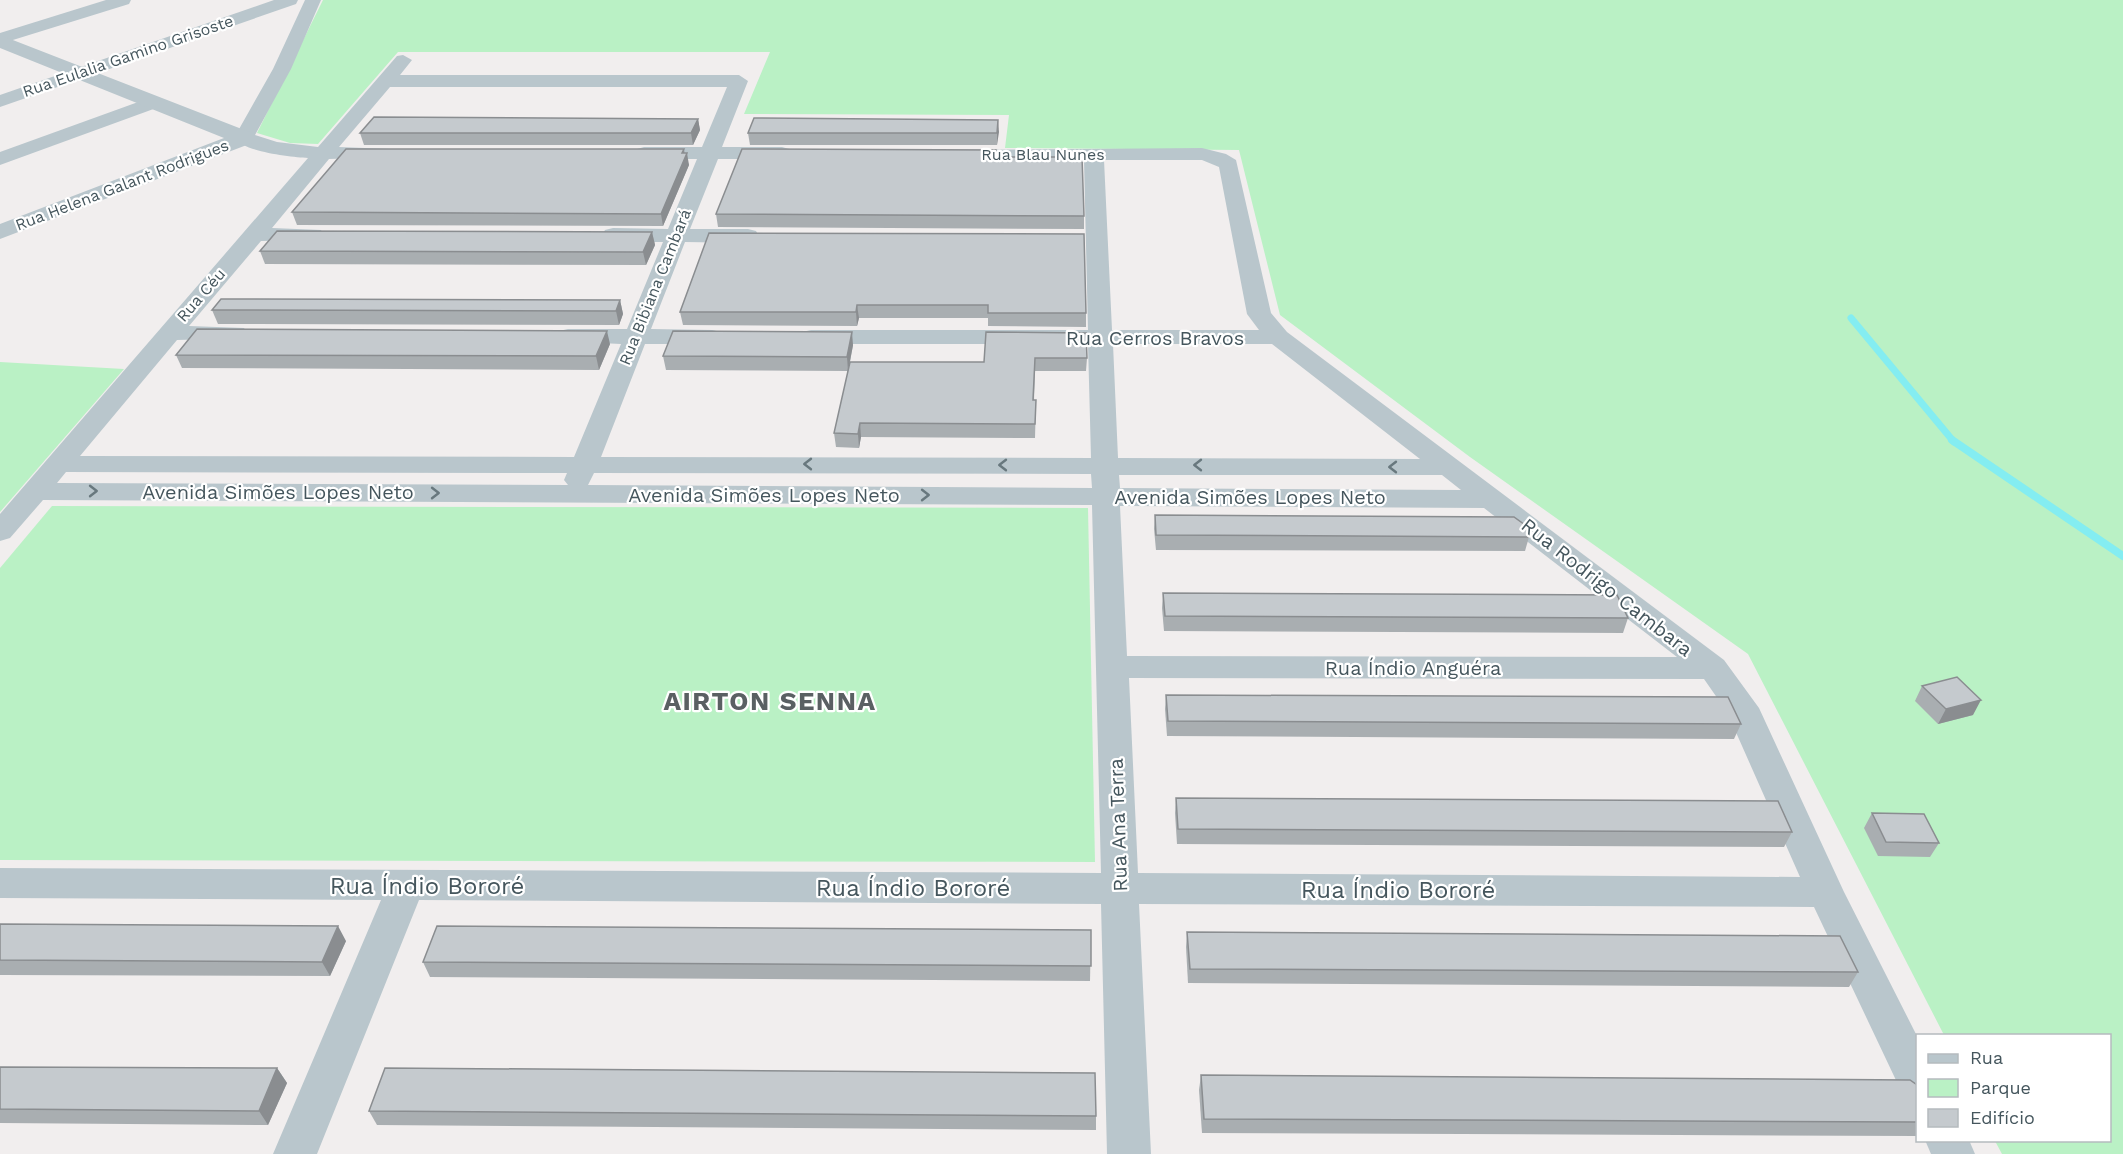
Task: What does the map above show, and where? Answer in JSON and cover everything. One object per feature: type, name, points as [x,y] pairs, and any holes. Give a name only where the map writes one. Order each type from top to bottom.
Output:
[{"type":"street","points":[[0,40],[123,0]]},
{"type":"street","name":"Rua Eulalia Gamino Grisoste","points":[[0,101],[290,0]]},
{"type":"street","points":[[244,138],[282,69],[313,0]]},
{"type":"street","points":[[0,40],[152,103],[274,148],[323,153],[405,153]]},
{"type":"street","name":"Rua Céu","points":[[0,532],[403,60]]},
{"type":"street","name":"Rua Bibiana Cambará","points":[[385,81],[739,81],[572,494]]},
{"type":"street","points":[[0,159],[152,103]]},
{"type":"street","name":"Rua Helena Galant Rodrigues","points":[[0,232],[244,138]]},
{"type":"street","points":[[628,153],[803,153]]},
{"type":"street","name":"Rua Blau Nunes","points":[[931,154],[1202,154],[1219,158],[1229,164]]},
{"type":"street","name":"Rua Ana Terra","points":[[1094,155],[1088,238],[1100,338],[1129,1154]]},
{"type":"street","name":"Rua Rodrigo Cambara","points":[[1229,164],[1259,314],[1278,338],[1452,467],[1713,668],[1742,708],[1825,892],[1916,1080]]},
{"type":"street","points":[[254,234],[336,235]]},
{"type":"street","points":[[594,235],[771,236]]},
{"type":"street","points":[[169,333],[252,333]]},
{"type":"street","points":[[540,336],[731,337]]},
{"type":"street","name":"Rua Cerros Bravos","points":[[790,337],[1278,338]]},
{"type":"street","name":"Avenida Simões Lopes Neto","points":[[58,464],[584,464],[1106,480],[1493,499]]},
{"type":"street","name":"Avenida Simões Lopes Neto","points":[[35,490],[572,494],[1106,480],[1452,467]]},
{"type":"street","name":"Rua Índio Anguéra","points":[[1113,667],[1713,668]]},
{"type":"street","name":"Rua Índio Bororé","points":[[0,883],[1825,892]]},
{"type":"street","points":[[295,1154],[406,886]]},
{"type":"green space","points":[[323,0],[2123,0],[2123,1154],[2002,1154],[1996,1142],[2111,1142],[2111,1034],[1943,1034],[1748,654],[1470,457],[1280,315],[1239,150],[1005,148],[1009,115],[744,114],[770,52],[398,52],[318,144],[290,143],[257,133]]},
{"type":"green space","points":[[0,362],[124,369],[0,512]]},
{"type":"green space","points":[[52,506],[1088,508],[1095,862],[0,860],[0,568]]},
{"type":"building","points":[[374,117],[698,119],[691,133],[360,133]]},
{"type":"building","points":[[754,118],[998,120],[997,133],[748,133]]},
{"type":"building","points":[[346,149],[684,149],[682,153],[687,153],[661,214],[292,212]]},
{"type":"building","points":[[742,149],[996,150],[995,157],[1082,157],[1084,216],[716,214]]},
{"type":"building","points":[[277,231],[652,232],[643,252],[260,251]]},
{"type":"building","points":[[709,233],[1084,234],[1086,313],[988,313],[988,305],[857,305],[856,312],[680,312]]},
{"type":"building","points":[[221,299],[620,300],[616,311],[212,310]]},
{"type":"building","points":[[197,329],[607,331],[596,356],[176,355]]},
{"type":"building","points":[[673,331],[852,332],[847,357],[663,356]]},
{"type":"building","points":[[986,332],[1086,333],[1087,358],[1035,358],[1033,400],[1036,400],[1035,424],[860,423],[858,434],[834,433],[850,362],[984,362]]},
{"type":"building","points":[[1155,515],[1514,517],[1525,525],[1529,537],[1156,535]]},
{"type":"building","points":[[1163,593],[1617,595],[1628,618],[1165,616]]},
{"type":"building","points":[[1957,677],[1981,700],[1946,709],[1922,686]]},
{"type":"building","points":[[1166,695],[1728,697],[1741,724],[1168,721]]},
{"type":"building","points":[[1176,798],[1778,801],[1792,832],[1178,829]]},
{"type":"building","points":[[1872,813],[1924,814],[1939,843],[1886,842]]},
{"type":"building","points":[[0,924],[338,926],[322,962],[0,960]]},
{"type":"building","points":[[437,926],[1091,930],[1091,966],[423,962]]},
{"type":"building","points":[[1187,932],[1840,936],[1858,972],[1190,969]]},
{"type":"building","points":[[0,1067],[277,1068],[259,1111],[0,1109]]},
{"type":"building","points":[[385,1068],[1095,1073],[1096,1116],[369,1111]]},
{"type":"building","points":[[1201,1075],[1910,1080],[1916,1084],[1916,1122],[1204,1119]]},
{"type":"waterway","points":[[1851,318],[1953,441]]},
{"type":"waterway","points":[[1953,441],[2123,556]]},
{"type":"district","name":"AIRTON SENNA","points":[[770,701]]}]
